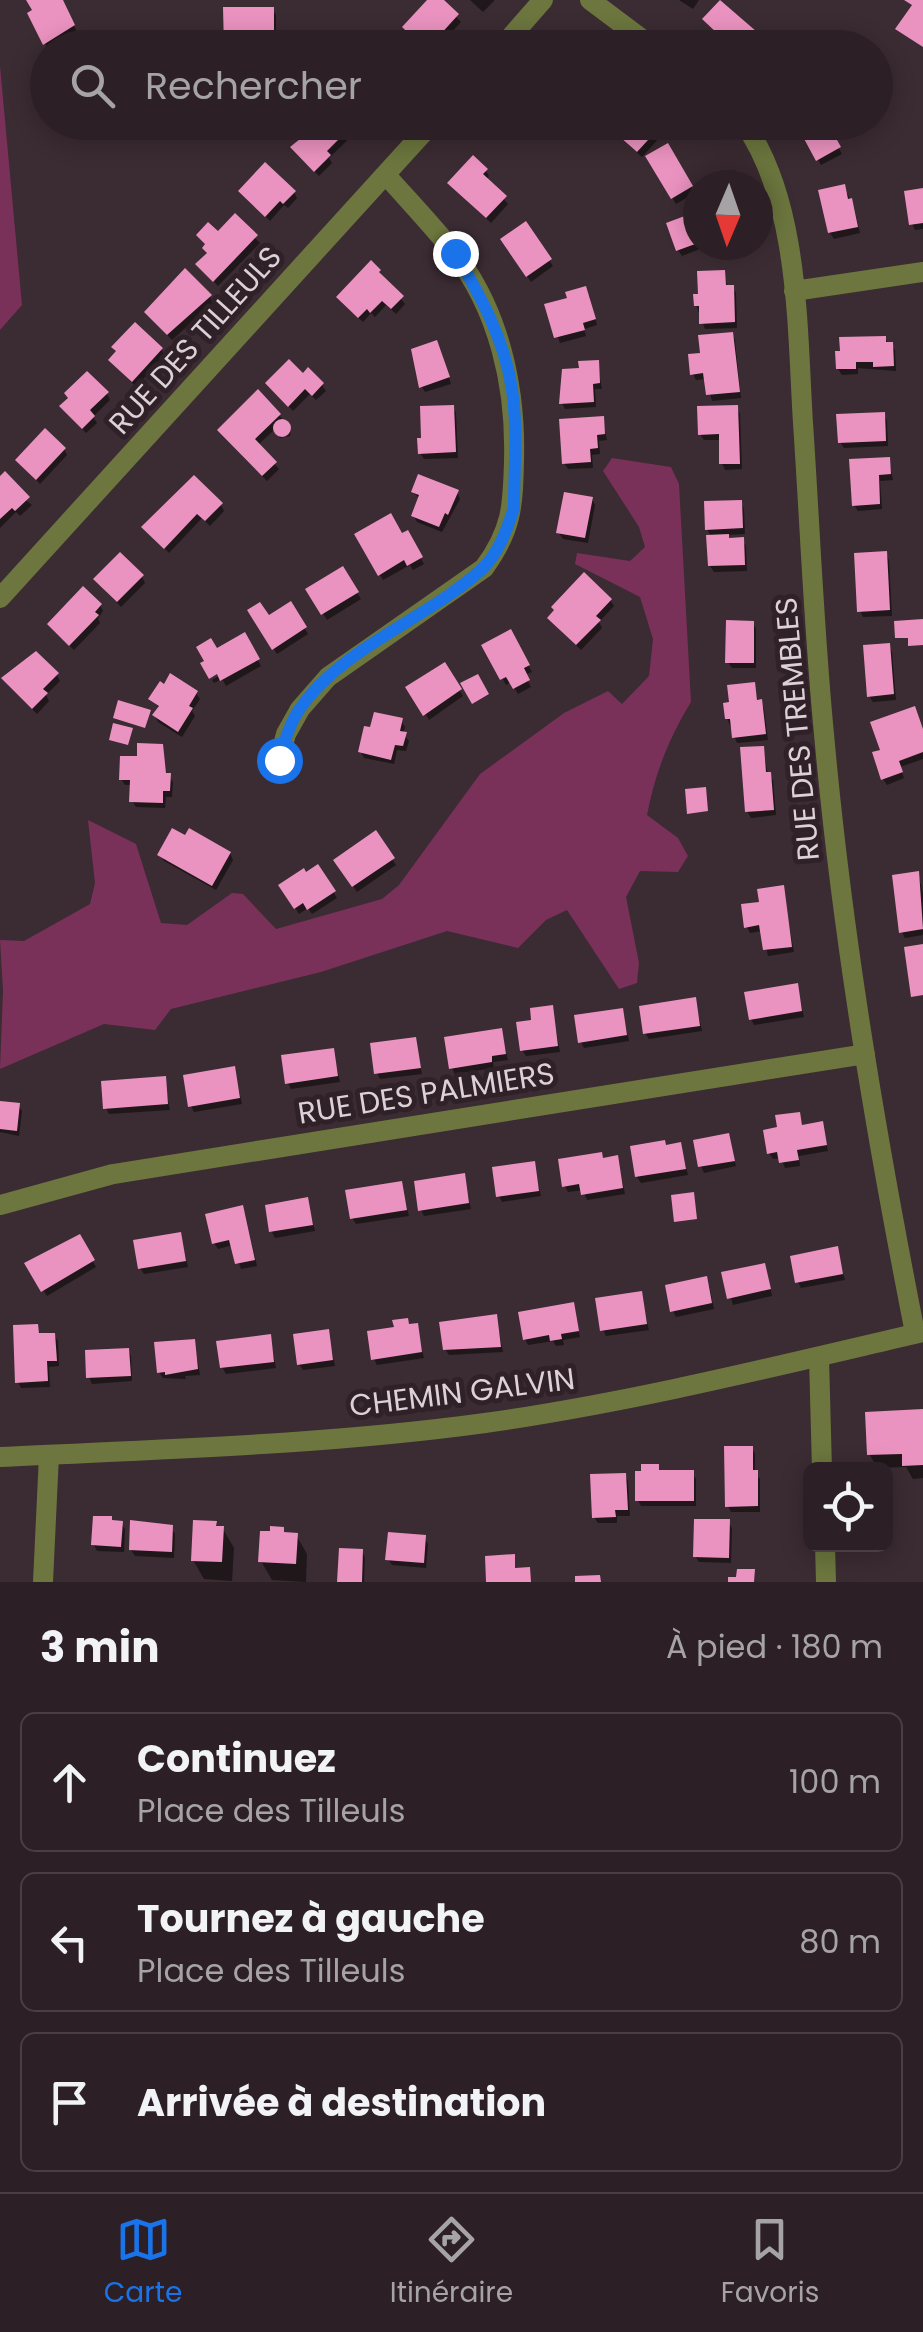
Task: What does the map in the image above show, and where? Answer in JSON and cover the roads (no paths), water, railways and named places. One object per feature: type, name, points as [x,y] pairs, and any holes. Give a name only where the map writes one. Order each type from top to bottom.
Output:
[{"type":"street","points":[[516,30],[543,0]]},
{"type":"street","points":[[590,0],[630,30]]},
{"type":"street","name":"RUE DES TILLEULS","points":[[0,598],[417,140]]},
{"type":"street","name":"RUE DES TREMBLES","points":[[756,140],[780,207],[794,292],[824,734],[865,1054],[919,1332]]},
{"type":"street","points":[[279,760],[286,734],[300,709],[328,677],[484,568],[498,548],[514,508],[512,388],[500,344],[482,298],[455,253],[386,175]]},
{"type":"street","points":[[794,292],[923,272]]},
{"type":"street","name":"RUE DES PALMIERS","points":[[0,1204],[114,1174],[865,1054]]},
{"type":"street","name":"CHEMIN GALVIN","points":[[0,1457],[227,1447],[485,1422],[636,1398],[919,1332]]},
{"type":"street","points":[[819,1356],[822,1462]]},
{"type":"street","points":[[43,1582],[49,1454]]},
{"type":"street","points":[[824,1552],[826,1582]]}]
